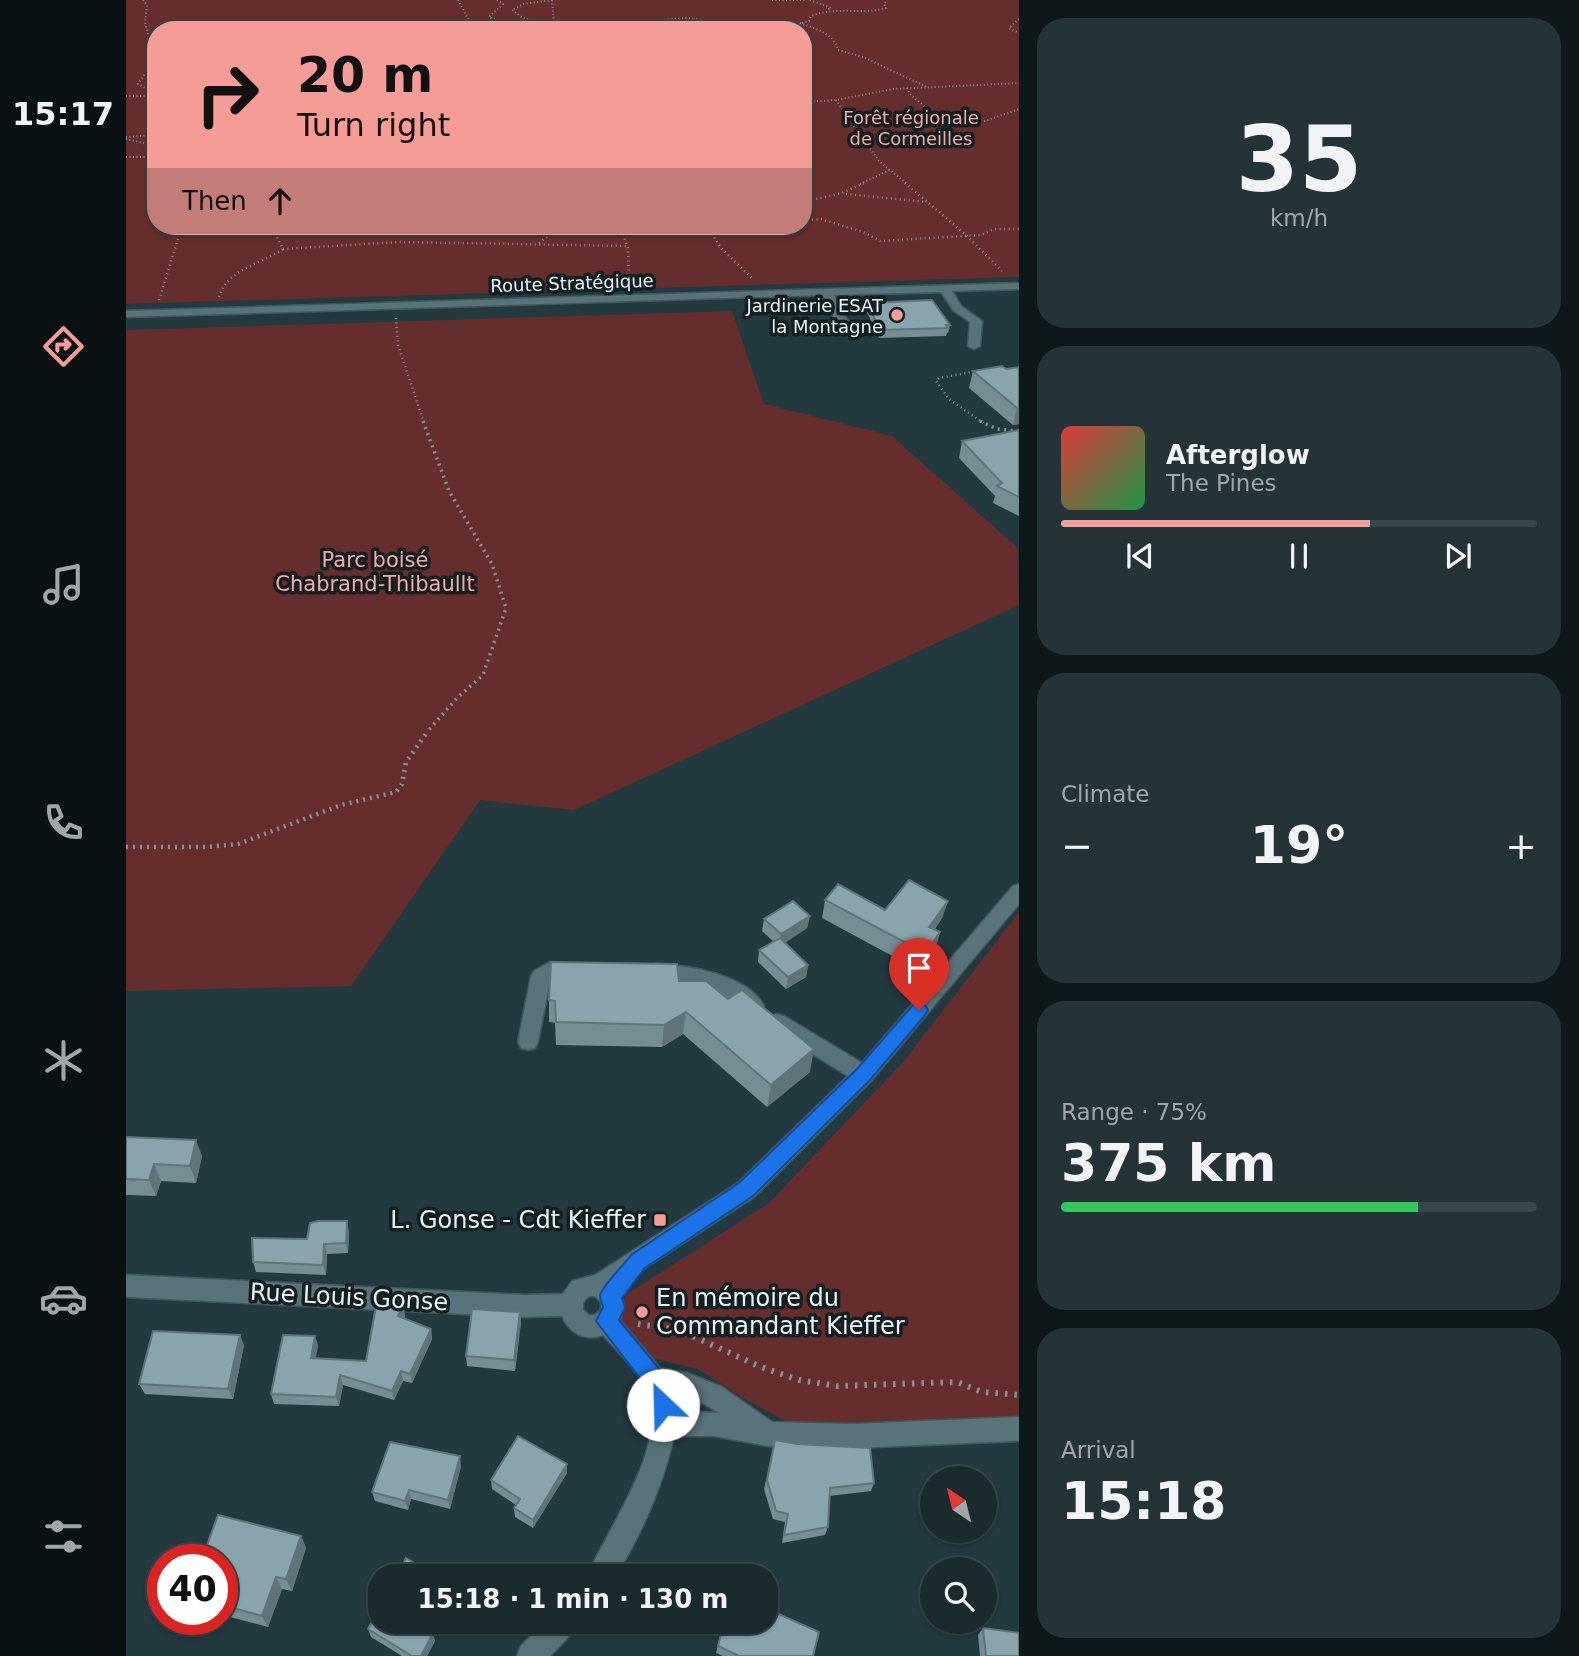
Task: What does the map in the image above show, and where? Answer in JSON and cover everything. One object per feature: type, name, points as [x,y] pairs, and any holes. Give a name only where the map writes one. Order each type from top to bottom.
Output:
[{"type":"street","name":"Route Stratégique","points":[[126,314],[1019,286]]},
{"type":"street","points":[[944,288],[957,308],[976,321],[974,345]]},
{"type":"street","points":[[827,292],[848,333]]},
{"type":"street","points":[[603,1291],[614,1308],[606,1321],[596,1326],[582,1324],[572,1313],[571,1305],[580,1290],[603,1291],[629,1276],[638,1261],[746,1189],[864,1075],[1019,891]]},
{"type":"street","points":[[528,1042],[541,976],[550,970],[589,971]]},
{"type":"street","points":[[641,972],[693,972],[722,982],[782,1026],[864,1075]]},
{"type":"street","name":"Rue Louis Gonse","points":[[126,1286],[525,1306],[571,1305]]},
{"type":"street","points":[[606,1321],[653,1379],[663,1405],[659,1450],[639,1506],[608,1564]]},
{"type":"street","points":[[653,1379],[683,1381],[702,1389],[739,1411],[768,1434]]},
{"type":"street","points":[[663,1423],[714,1424],[768,1434],[852,1436],[1019,1429]]},
{"type":"street","points":[[531,1656],[552,1634]]},
{"type":"path","points":[[143,0],[147,5],[147,29]]},
{"type":"path","points":[[458,0],[469,21]]},
{"type":"path","points":[[497,0],[502,4],[489,17],[498,21]]},
{"type":"path","points":[[539,21],[524,18],[512,10],[524,4],[552,0],[554,21]]},
{"type":"path","points":[[772,0],[808,0],[831,8],[804,21]]},
{"type":"path","points":[[823,12],[846,9],[867,13],[886,8],[884,4],[887,0]]},
{"type":"path","points":[[662,21],[687,18],[709,21]]},
{"type":"path","points":[[1019,19],[1009,28],[1019,33]]},
{"type":"path","points":[[812,28],[830,36],[836,41],[838,50],[845,54],[863,57],[894,74],[928,87]]},
{"type":"path","points":[[147,76],[138,84],[147,90]]},
{"type":"path","points":[[812,101],[908,88],[1019,83]]},
{"type":"path","points":[[908,88],[910,94],[940,120],[985,121],[1019,109]]},
{"type":"path","points":[[126,96],[147,95]]},
{"type":"path","points":[[836,100],[862,139],[890,170],[965,234],[1006,275]]},
{"type":"path","points":[[126,138],[147,136]]},
{"type":"path","points":[[126,138],[147,144]]},
{"type":"path","points":[[126,157],[147,157]]},
{"type":"path","points":[[812,200],[842,193],[890,170]]},
{"type":"path","points":[[842,193],[927,202]]},
{"type":"path","points":[[812,220],[821,219],[863,232],[880,241],[981,235],[994,229],[1019,229]]},
{"type":"path","points":[[154,313],[178,235]]},
{"type":"path","points":[[538,243],[549,235]]},
{"type":"path","points":[[623,235],[628,246],[629,299]]},
{"type":"path","points":[[716,235],[712,236],[766,294]]},
{"type":"path","points":[[277,237],[283,250]]},
{"type":"path","points":[[217,311],[220,287],[231,276],[283,250],[398,242],[628,246]]},
{"type":"path","points":[[126,847],[238,844],[341,806],[396,792],[402,784],[406,762],[422,738],[457,698],[483,676],[506,608],[492,564],[449,491],[440,468],[398,345],[396,314]]},
{"type":"path","points":[[991,372],[978,370],[939,377],[936,381],[945,393],[984,425],[1011,434],[1019,431]]},
{"type":"path","points":[[606,1321],[656,1325],[679,1330],[761,1367],[799,1380],[837,1386],[957,1382],[982,1392],[1019,1395]]},
{"type":"green space","name":"Forêt régionale de Cormeilles","points":[[126,0],[1019,0],[1019,277],[126,304]]},
{"type":"green space","name":"Parc boisé Chabrand-Thibaullt","points":[[732,311],[764,404],[892,436],[1018,548],[1019,605],[574,810],[480,800],[351,986],[126,991],[126,330]]},
{"type":"green space","points":[[1019,912],[1019,1416],[881,1425],[791,1424],[698,1369],[652,1358],[622,1320],[621,1306],[627,1294],[769,1203],[904,1061]]},
{"type":"building","points":[[932,300],[950,325],[946,325],[948,328],[880,330],[867,303]]},
{"type":"building","points":[[1002,366],[1006,369],[1019,367],[1019,408],[973,371]]},
{"type":"building","points":[[1019,430],[1019,497],[997,486],[1002,483],[962,441]]},
{"type":"building","points":[[909,880],[948,901],[929,927],[940,932],[925,953],[825,900],[838,884],[885,910]]},
{"type":"building","points":[[793,901],[810,916],[781,934],[764,919]]},
{"type":"building","points":[[780,938],[808,965],[788,977],[759,950]]},
{"type":"building","points":[[551,962],[677,964],[679,981],[706,981],[728,999],[742,990],[814,1049],[771,1085],[686,1012],[664,1025],[556,1022],[555,1001],[549,1000]]},
{"type":"building","points":[[126,1137],[196,1140],[190,1166],[154,1164],[149,1180],[126,1179]]},
{"type":"building","points":[[347,1221],[346,1243],[324,1244],[323,1265],[253,1262],[252,1238],[307,1239],[310,1223]]},
{"type":"building","points":[[376,1306],[403,1306],[398,1316],[431,1329],[410,1374],[401,1371],[392,1391],[340,1375],[336,1397],[271,1394],[283,1335],[315,1336],[311,1358],[366,1361]]},
{"type":"building","points":[[472,1309],[520,1312],[514,1360],[466,1356]]},
{"type":"building","points":[[153,1331],[240,1335],[228,1389],[139,1384]]},
{"type":"building","points":[[518,1436],[567,1464],[533,1520],[514,1508],[520,1499],[491,1480]]},
{"type":"building","points":[[775,1440],[797,1444],[870,1448],[874,1483],[830,1488],[828,1527],[784,1535],[788,1514],[776,1511],[767,1480]]},
{"type":"building","points":[[390,1442],[460,1456],[448,1500],[409,1490],[405,1501],[372,1492]]},
{"type":"building","points":[[218,1515],[301,1536],[286,1579],[276,1577],[262,1616],[238,1609],[238,1544],[207,1544]]},
{"type":"building","points":[[406,1558],[416,1564],[403,1564]]},
{"type":"building","points":[[778,1614],[819,1632],[813,1656],[739,1656],[718,1646],[721,1634],[778,1634]]},
{"type":"building","points":[[997,1630],[1019,1633],[1019,1656],[986,1656],[984,1634],[997,1634]]},
{"type":"building","points":[[376,1634],[432,1634],[421,1656],[412,1656]]},
{"type":"place","name":"Jardinerie ESAT la Montagne","points":[[897,315]]},
{"type":"place","name":"L. Gonse - Cdt Kieffer","points":[[660,1220]]},
{"type":"place","name":"En mémoire du Commandant Kieffer","points":[[642,1312]]},
{"type":"route","points":[[663,1405],[653,1379],[606,1321],[614,1308],[610,1295],[629,1276],[638,1261],[746,1189],[864,1075],[919,1010]]}]
